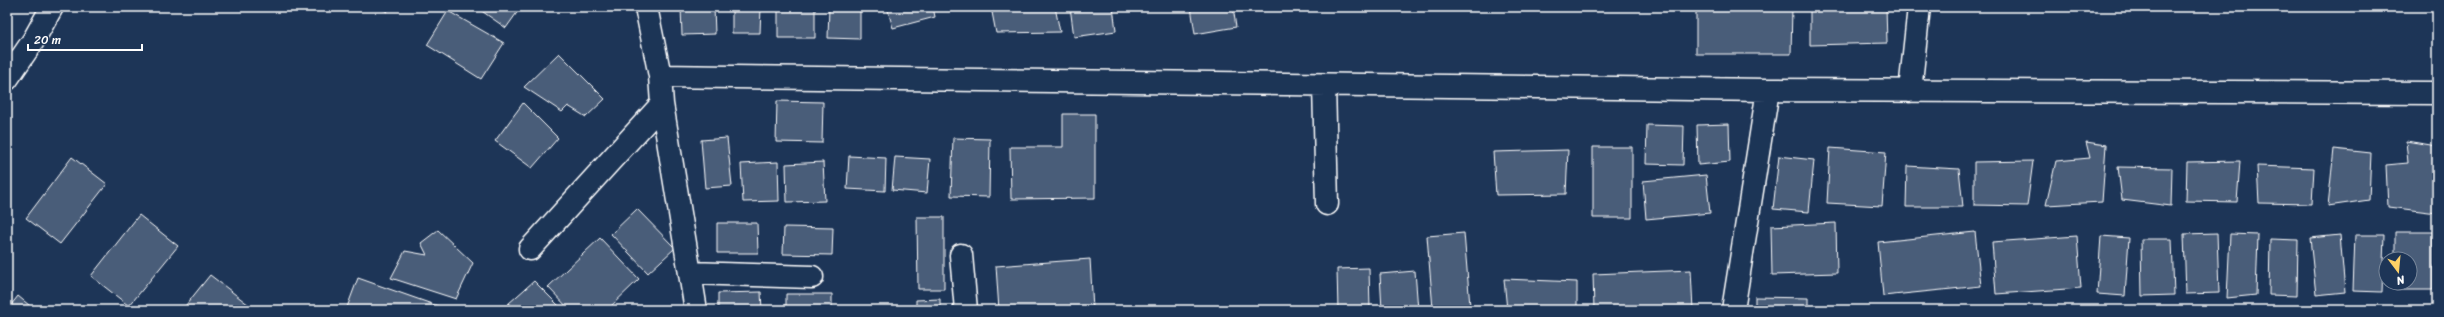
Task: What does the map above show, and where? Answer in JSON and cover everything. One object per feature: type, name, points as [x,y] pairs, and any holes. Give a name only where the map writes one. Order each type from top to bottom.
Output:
[{"type":"street","points":[[7,79],[33,41],[52,7]]},
{"type":"street","points":[[646,7],[660,76],[662,104],[696,310]]},
{"type":"street","points":[[1910,91],[1919,7]]},
{"type":"street","points":[[660,76],[1768,90],[2437,93]]},
{"type":"street","points":[[1324,85],[1327,204]]},
{"type":"street","points":[[1733,310],[1768,90]]},
{"type":"street","points":[[530,249],[662,104]]},
{"type":"street","points":[[961,255],[966,310]]},
{"type":"street","points":[[690,273],[812,278]]},
{"type":"building","points":[[379,7],[391,7],[387,12]]},
{"type":"building","points":[[476,7],[521,7],[506,28]]},
{"type":"building","points":[[681,7],[714,7],[715,34],[682,35]]},
{"type":"building","points":[[732,7],[761,7],[760,33],[732,33]]},
{"type":"building","points":[[778,7],[815,7],[815,38],[778,38]]},
{"type":"building","points":[[829,7],[860,7],[860,39],[828,38]]},
{"type":"building","points":[[887,7],[933,7],[935,17],[893,28]]},
{"type":"building","points":[[991,7],[1055,7],[1060,32],[996,33]]},
{"type":"building","points":[[1070,7],[1113,7],[1116,31],[1074,37]]},
{"type":"building","points":[[1191,7],[1233,7],[1236,27],[1195,34]]},
{"type":"building","points":[[1696,7],[1792,7],[1791,54],[1696,54]]},
{"type":"building","points":[[1810,7],[1886,7],[1887,43],[1810,45]]},
{"type":"building","points":[[448,11],[504,43],[481,79],[427,45]]},
{"type":"building","points":[[559,53],[605,99],[586,117],[568,106],[562,112],[524,87]]},
{"type":"building","points":[[777,101],[823,102],[822,143],[776,142]]},
{"type":"building","points":[[523,103],[558,138],[532,168],[495,141]]},
{"type":"building","points":[[1063,114],[1095,114],[1095,198],[1011,199],[1010,147],[1063,147]]},
{"type":"building","points":[[1729,124],[1730,162],[1698,165],[1697,125]]},
{"type":"building","points":[[1647,125],[1684,126],[1683,165],[1646,164]]},
{"type":"building","points":[[727,138],[732,186],[705,188],[701,140]]},
{"type":"building","points":[[953,138],[990,139],[989,197],[951,196]]},
{"type":"building","points":[[2406,141],[2437,146],[2437,213],[2388,207],[2386,165],[2408,163]]},
{"type":"building","points":[[2086,142],[2106,145],[2102,202],[2046,205],[2056,161],[2090,158]]},
{"type":"building","points":[[1593,147],[1632,147],[1632,218],[1593,218]]},
{"type":"building","points":[[1830,148],[1886,152],[1882,206],[1827,203]]},
{"type":"building","points":[[2334,149],[2371,153],[2369,200],[2328,206]]},
{"type":"building","points":[[1568,150],[1566,194],[1496,195],[1493,152]]},
{"type":"building","points":[[849,156],[886,158],[885,191],[847,189]]},
{"type":"building","points":[[1779,156],[1814,160],[1809,212],[1773,209]]},
{"type":"building","points":[[72,157],[107,184],[60,244],[26,218]]},
{"type":"building","points":[[895,157],[930,159],[927,193],[892,190]]},
{"type":"building","points":[[2033,161],[2027,206],[1974,205],[1974,162]]},
{"type":"building","points":[[2240,161],[2237,202],[2186,201],[2187,162]]},
{"type":"building","points":[[778,162],[779,201],[743,202],[741,164]]},
{"type":"building","points":[[823,162],[825,201],[787,202],[786,164]]},
{"type":"building","points":[[1907,166],[1959,169],[1963,207],[1906,207]]},
{"type":"building","points":[[2257,166],[2314,168],[2312,204],[2259,203]]},
{"type":"building","points":[[2118,167],[2172,168],[2171,206],[2122,200]]},
{"type":"building","points":[[1706,175],[1710,213],[1646,219],[1643,181]]},
{"type":"building","points":[[637,209],[675,248],[648,273],[611,234]]},
{"type":"building","points":[[139,215],[178,246],[129,306],[91,276]]},
{"type":"building","points":[[917,217],[944,217],[944,289],[918,289]]},
{"type":"building","points":[[717,223],[757,223],[758,253],[717,253]]},
{"type":"building","points":[[1836,223],[1837,273],[1772,275],[1771,226]]},
{"type":"building","points":[[784,227],[833,228],[832,255],[783,254]]},
{"type":"building","points":[[438,230],[473,263],[456,299],[391,278],[405,251],[427,255],[421,243]]},
{"type":"building","points":[[1975,232],[1981,286],[1883,296],[1878,242]]},
{"type":"building","points":[[2395,232],[2433,232],[2433,290],[2418,290],[2418,251],[2395,251]]},
{"type":"building","points":[[1464,233],[1470,306],[1433,309],[1427,236]]},
{"type":"building","points":[[2217,233],[2219,293],[2186,294],[2184,234]]},
{"type":"building","points":[[2230,234],[2258,235],[2256,295],[2227,298]]},
{"type":"building","points":[[2340,235],[2345,292],[2316,295],[2310,238]]},
{"type":"building","points":[[2355,235],[2384,235],[2383,251],[2378,251],[2378,291],[2382,292],[2353,291]]},
{"type":"building","points":[[2077,236],[2081,288],[1996,294],[1992,242]]},
{"type":"building","points":[[2101,236],[2129,238],[2125,296],[2097,294]]},
{"type":"building","points":[[600,238],[639,279],[607,310],[570,310],[548,287]]},
{"type":"building","points":[[2141,239],[2172,239],[2174,295],[2142,296]]},
{"type":"building","points":[[2270,239],[2298,240],[2297,296],[2269,295]]},
{"type":"building","points":[[1090,259],[1093,309],[999,310],[996,266]]},
{"type":"building","points":[[1369,268],[1370,310],[1338,310],[1337,269]]},
{"type":"building","points":[[1691,270],[1693,310],[1594,310],[1593,274]]},
{"type":"building","points":[[1415,271],[1418,310],[1382,310],[1380,274]]},
{"type":"building","points":[[210,275],[249,305],[246,310],[182,310]]},
{"type":"building","points":[[358,278],[449,310],[346,310]]},
{"type":"building","points":[[1504,279],[1577,282],[1577,310],[1507,310]]},
{"type":"building","points":[[534,281],[560,307],[557,310],[523,310],[508,304]]},
{"type":"building","points":[[761,292],[762,310],[718,310],[718,293]]},
{"type":"building","points":[[786,294],[832,294],[832,310],[786,310]]},
{"type":"building","points":[[18,296],[35,310],[7,310]]},
{"type":"building","points":[[1755,297],[1808,298],[1808,310],[1755,310]]},
{"type":"building","points":[[940,299],[940,310],[916,310],[916,300]]}]
